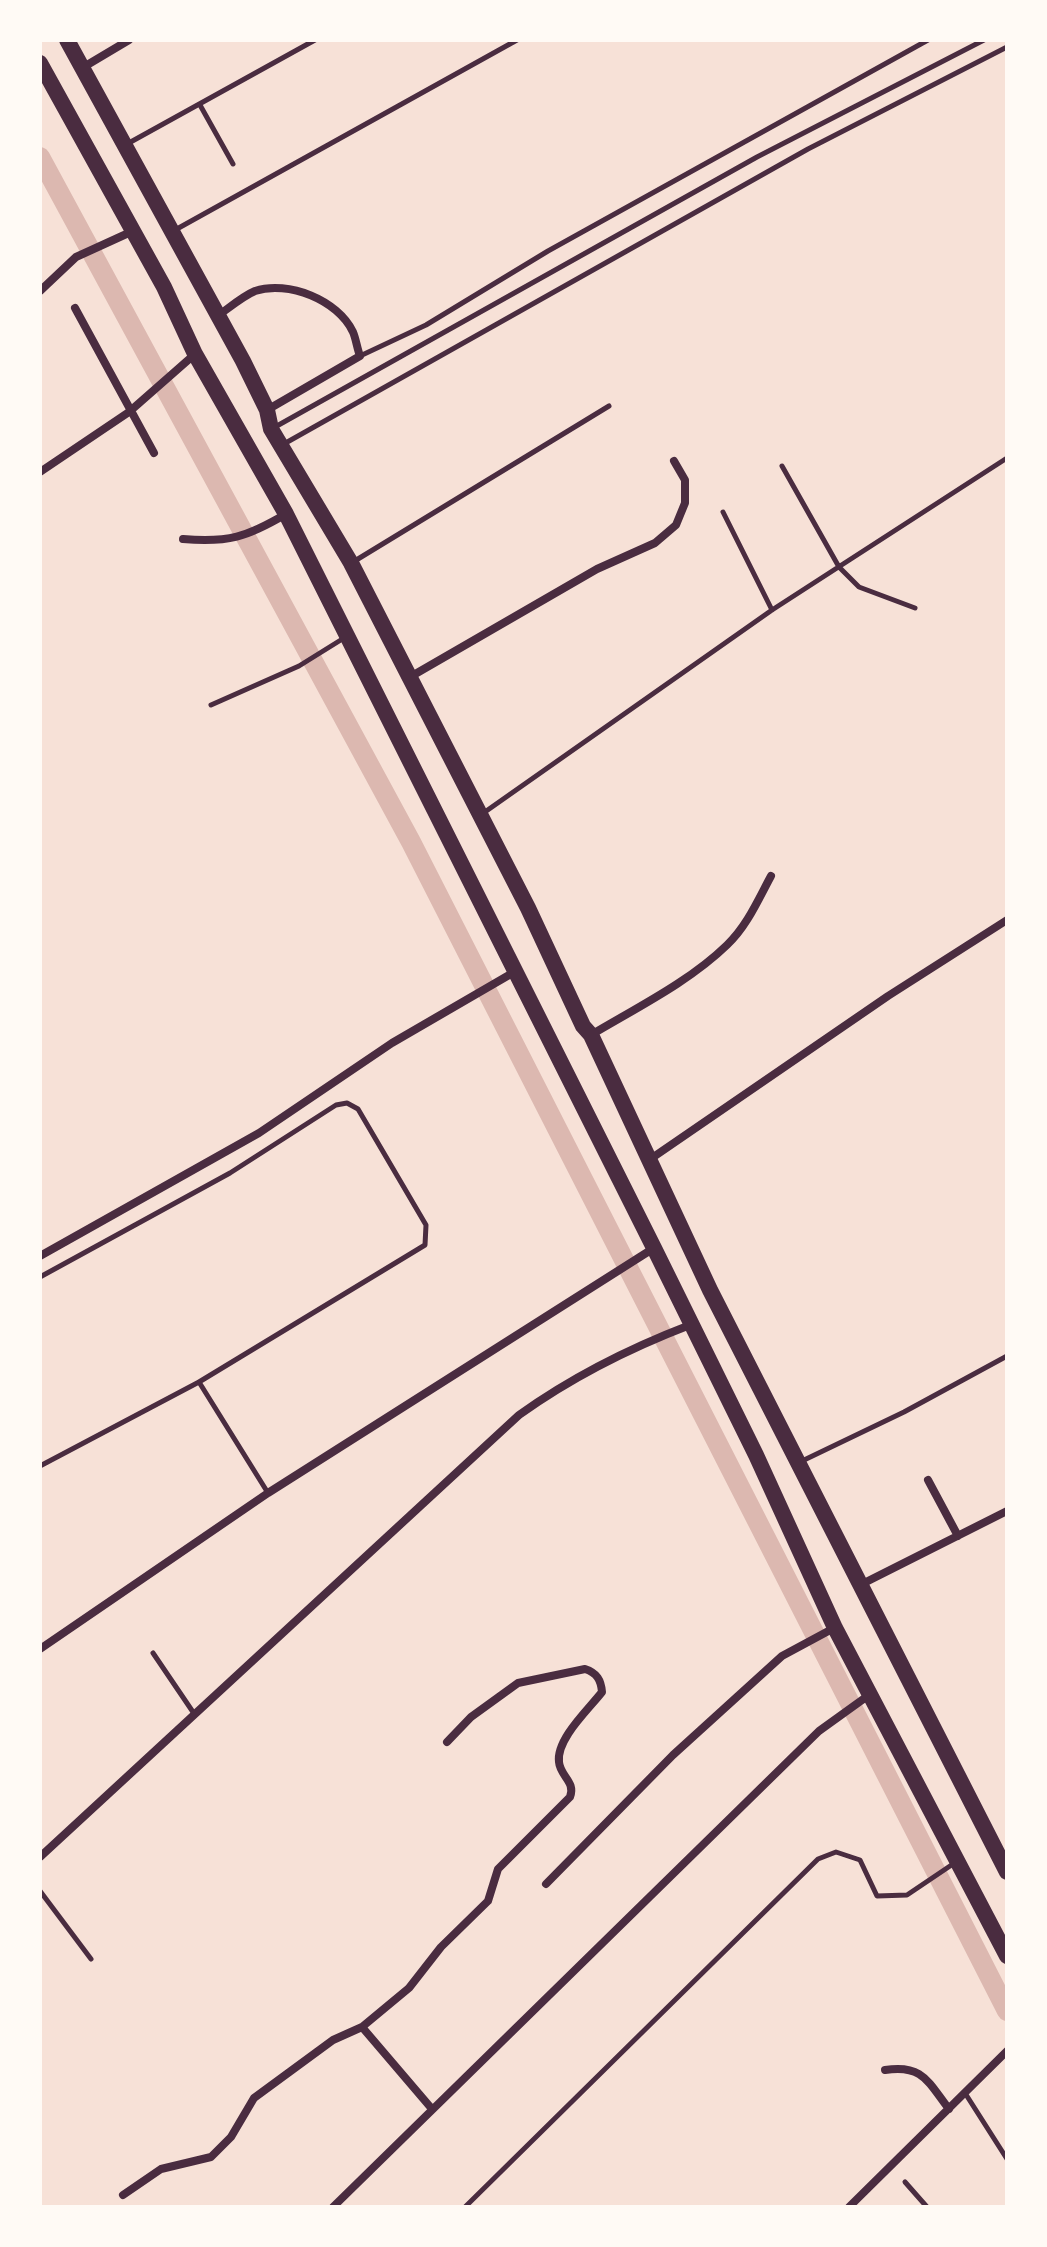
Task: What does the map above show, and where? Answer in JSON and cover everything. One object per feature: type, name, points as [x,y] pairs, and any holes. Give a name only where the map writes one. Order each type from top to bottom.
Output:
[{"type":"main road","points":[[67,40],[219,315],[267,410],[271,429],[351,563],[481,815],[583,1026],[591,1035],[648,1161],[797,1463],[1007,1872]]},
{"type":"main road","points":[[40,63],[133,231],[195,354],[286,514],[348,635],[756,1455],[835,1628],[953,1864],[1007,1956]]},
{"type":"street","points":[[82,68],[129,40]]},
{"type":"street","points":[[40,291],[65,265],[89,250],[133,231]]},
{"type":"street","points":[[219,315],[252,292],[267,288],[318,298],[352,330],[360,356],[267,410]]},
{"type":"street","points":[[75,308],[154,453]]},
{"type":"street","points":[[40,472],[129,412],[195,354]]},
{"type":"street","points":[[410,677],[556,591],[655,543],[676,525],[685,503],[685,480],[674,461]]},
{"type":"street","points":[[183,539],[220,543],[238,539],[286,514]]},
{"type":"street","points":[[591,1035],[700,967],[728,944],[748,920],[771,876]]},
{"type":"street","points":[[648,1161],[888,996],[1007,920]]},
{"type":"street","points":[[40,1256],[259,1133],[392,1043],[516,971]]},
{"type":"street","points":[[40,1649],[268,1493],[654,1248]]},
{"type":"street","points":[[40,1857],[519,1415],[550,1393],[644,1344],[690,1325]]},
{"type":"street","points":[[928,1480],[958,1536]]},
{"type":"street","points":[[859,1585],[1007,1511]]},
{"type":"street","points":[[546,1884],[673,1755],[797,1646],[835,1628]]},
{"type":"street","points":[[123,2195],[161,2169],[211,2157],[231,2137],[254,2098],[333,2040],[362,2027],[409,1988],[441,1947],[488,1901],[498,1869],[570,1797],[571,1785],[559,1766],[560,1750],[602,1692],[601,1683],[594,1672],[585,1669],[518,1683],[471,1717],[447,1742]]},
{"type":"street","points":[[333,2207],[808,1741],[869,1695]]},
{"type":"street","points":[[362,2027],[432,2109]]},
{"type":"street","points":[[849,2207],[1005,2053]]},
{"type":"street","points":[[885,2070],[903,2067],[920,2072],[949,2109]]},
{"type":"lane","points":[[127,145],[315,40]]},
{"type":"lane","points":[[174,231],[517,40]]},
{"type":"lane","points":[[360,356],[426,325],[548,251],[928,40]]},
{"type":"lane","points":[[271,429],[757,157],[984,40]]},
{"type":"lane","points":[[282,445],[808,149],[1007,47]]},
{"type":"lane","points":[[200,105],[233,164]]},
{"type":"lane","points":[[351,563],[609,406]]},
{"type":"lane","points":[[481,815],[772,610],[1007,458]]},
{"type":"lane","points":[[782,466],[839,567],[859,587],[915,608]]},
{"type":"lane","points":[[723,512],[772,610]]},
{"type":"lane","points":[[211,705],[299,666],[348,635]]},
{"type":"lane","points":[[40,1277],[230,1173],[336,1105],[347,1103],[358,1109],[426,1225],[425,1245],[199,1382],[40,1466]]},
{"type":"lane","points":[[797,1463],[904,1412],[1007,1356]]},
{"type":"lane","points":[[199,1382],[268,1493]]},
{"type":"lane","points":[[153,1653],[195,1715]]},
{"type":"lane","points":[[465,2207],[818,1859],[836,1852],[860,1860],[877,1896],[907,1895],[953,1864]]},
{"type":"lane","points":[[40,1891],[91,1959]]},
{"type":"lane","points":[[965,2093],[1007,2159]]},
{"type":"lane","points":[[905,2182],[927,2207]]},
{"type":"waterway","points":[[40,157],[411,842],[1007,2011]]}]
